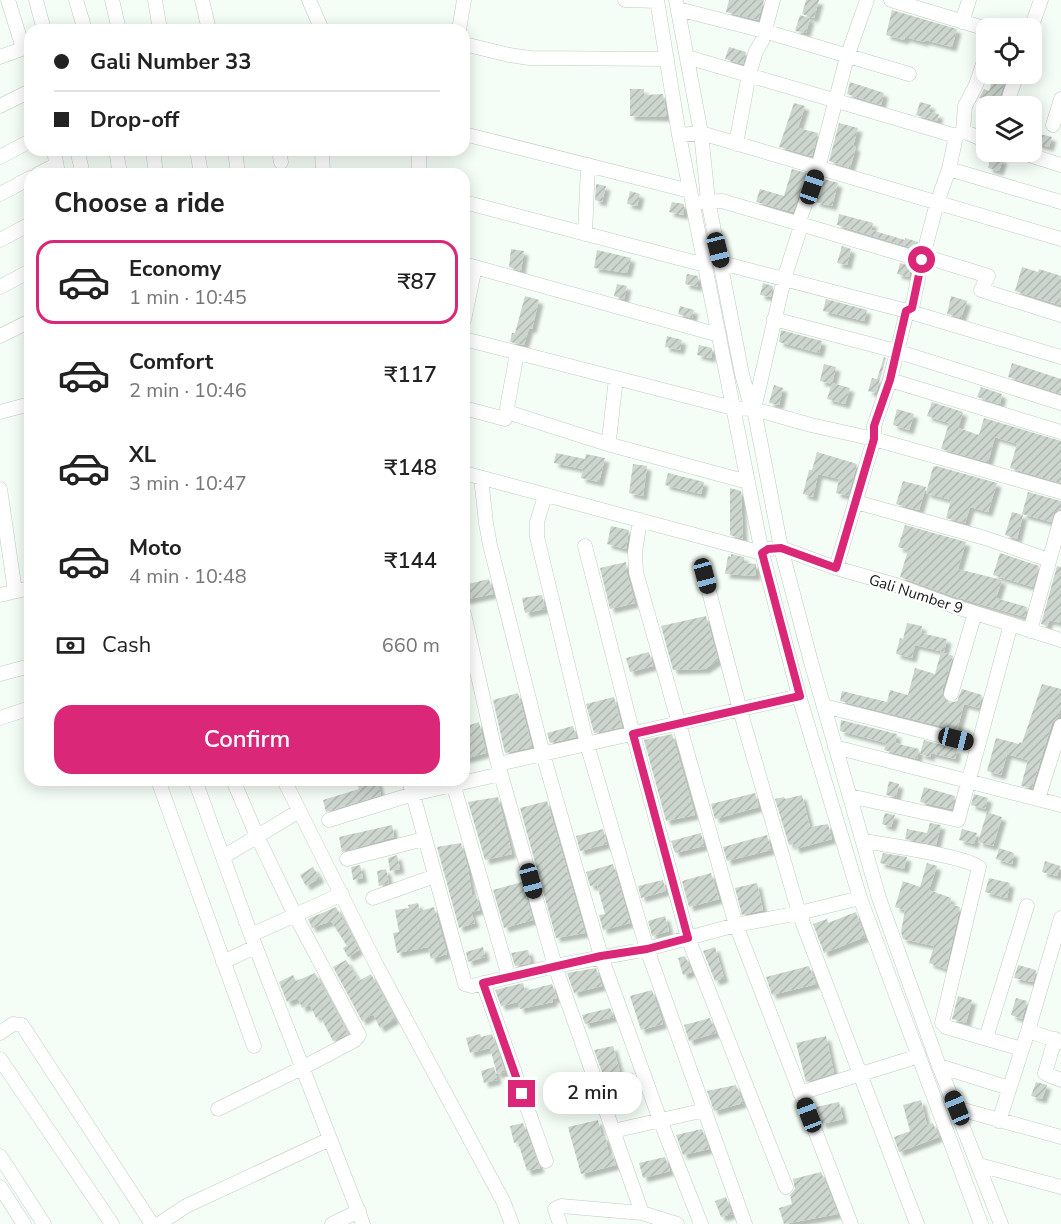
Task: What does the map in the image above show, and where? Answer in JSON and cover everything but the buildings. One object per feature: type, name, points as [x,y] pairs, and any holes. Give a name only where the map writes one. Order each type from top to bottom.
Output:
[{"type":"street","points":[[8,0],[24,42]]},
{"type":"street","points":[[36,0],[42,24]]},
{"type":"street","points":[[76,0],[83,24]]},
{"type":"street","points":[[112,0],[118,24]]},
{"type":"street","points":[[155,0],[159,24]]},
{"type":"street","points":[[202,0],[208,24]]},
{"type":"street","points":[[309,0],[319,24]]},
{"type":"street","points":[[460,24],[464,0]]},
{"type":"street","points":[[625,0],[657,0],[667,59],[690,134],[699,199],[722,263],[723,309],[733,408],[748,482],[824,706],[879,898],[939,1066],[1002,1224]]},
{"type":"street","points":[[736,144],[749,74],[773,0]]},
{"type":"street","points":[[754,409],[784,279],[800,229],[798,224],[818,168],[847,57],[867,0]]},
{"type":"street","points":[[891,0],[976,26]]},
{"type":"street","points":[[962,22],[969,0]]},
{"type":"street","points":[[1035,18],[1041,0]]},
{"type":"street","points":[[723,309],[705,265],[690,134],[687,57],[677,5],[909,74]]},
{"type":"street","points":[[470,46],[530,58],[667,59]]},
{"type":"street","points":[[0,57],[24,48]]},
{"type":"street","points":[[687,57],[976,138]]},
{"type":"street","points":[[836,568],[874,439],[874,426],[890,380],[906,311],[912,308],[922,260],[937,203],[960,134],[965,106],[976,84]]},
{"type":"street","points":[[0,106],[24,94]]},
{"type":"street","points":[[1053,125],[1061,99]]},
{"type":"street","points":[[690,134],[736,144],[1061,239]]},
{"type":"street","points":[[470,136],[588,165],[699,199],[722,201],[922,260],[930,258],[987,276],[981,290],[1061,315]]},
{"type":"street","points":[[0,157],[24,144]]},
{"type":"street","points":[[1042,159],[1061,165]]},
{"type":"street","points":[[585,234],[588,165]]},
{"type":"street","points":[[949,169],[1061,202]]},
{"type":"street","points":[[0,194],[24,181]]},
{"type":"street","points":[[470,204],[705,265]]},
{"type":"street","points":[[0,240],[24,227]]},
{"type":"street","points":[[722,263],[906,311],[1061,357]]},
{"type":"street","points":[[470,266],[727,338]]},
{"type":"street","points":[[0,286],[24,274]]},
{"type":"street","points":[[774,319],[896,351],[1061,403]]},
{"type":"street","points":[[0,336],[24,324]]},
{"type":"street","points":[[727,338],[754,409],[771,550],[800,696],[860,898],[981,1224]]},
{"type":"street","points":[[470,341],[733,408],[754,409],[811,426],[874,439],[1061,492]]},
{"type":"street","points":[[470,410],[505,419],[517,353]]},
{"type":"street","points":[[611,445],[609,440],[616,378]]},
{"type":"street","points":[[890,380],[1061,432]]},
{"type":"street","points":[[0,412],[24,406]]},
{"type":"street","points":[[507,412],[611,445],[748,482]]},
{"type":"street","name":"Gali Number 9","points":[[470,475],[545,496],[771,550],[836,568],[896,585],[1061,640]]},
{"type":"street","points":[[482,478],[490,545],[543,754],[601,956],[660,1120],[701,1224]]},
{"type":"street","points":[[0,489],[15,591]]},
{"type":"street","points":[[545,496],[537,522],[537,537],[587,744],[647,949],[745,1224]]},
{"type":"street","points":[[856,501],[985,538],[1049,560]]},
{"type":"street","points":[[1030,631],[1061,518]]},
{"type":"street","points":[[640,520],[635,552],[636,572],[736,925],[851,1224]]},
{"type":"street","points":[[585,546],[688,938],[786,1187]]},
{"type":"street","points":[[705,576],[740,710],[799,913],[917,1224]]},
{"type":"street","points":[[0,595],[24,589]]},
{"type":"street","points":[[951,694],[975,613]]},
{"type":"street","points":[[850,796],[958,820],[1011,624]]},
{"type":"street","points":[[470,640],[500,769],[555,966],[642,1213]]},
{"type":"street","points":[[0,674],[24,668]]},
{"type":"street","points":[[470,777],[543,754],[800,696]]},
{"type":"street","points":[[824,706],[978,745]]},
{"type":"street","points":[[0,718],[24,710]]},
{"type":"street","points":[[1038,799],[1061,726]]},
{"type":"street","points":[[835,747],[1061,805]]},
{"type":"street","points":[[160,786],[254,1046]]},
{"type":"street","points":[[197,786],[253,941],[361,1218],[332,1224]]},
{"type":"street","points":[[218,1108],[302,1068],[355,1040],[359,1035],[257,837],[236,786]]},
{"type":"street","points":[[287,786],[503,1201],[512,1224]]},
{"type":"street","points":[[410,786],[463,982],[468,986],[601,956],[647,949],[736,925],[860,898]]},
{"type":"street","points":[[329,820],[439,786]]},
{"type":"street","points":[[453,786],[509,977]]},
{"type":"street","points":[[223,857],[299,811]]},
{"type":"street","points":[[347,859],[424,839]]},
{"type":"street","points":[[864,841],[937,855],[979,867],[942,1023],[1022,1049]]},
{"type":"street","points":[[372,897],[435,876]]},
{"type":"street","points":[[223,962],[296,915],[342,894]]},
{"type":"street","points":[[986,1038],[1027,906]]},
{"type":"street","points":[[999,1120],[1061,918]]},
{"type":"street","points":[[1046,969],[1061,973]]},
{"type":"street","points":[[483,983],[546,1161]]},
{"type":"street","points":[[0,1033],[14,1024],[21,1025],[152,1224]]},
{"type":"street","points":[[1028,1031],[1058,1040],[1045,1072],[1048,1076],[1061,1080]]},
{"type":"street","points":[[800,1093],[919,1056]]},
{"type":"street","points":[[0,1059],[112,1224]]},
{"type":"street","points":[[939,1066],[1009,1088]]},
{"type":"street","points":[[957,1108],[1061,1137]]},
{"type":"street","points":[[613,1131],[705,1110]]},
{"type":"street","points":[[159,1224],[186,1206],[330,1139]]},
{"type":"street","points":[[0,1156],[44,1224]]},
{"type":"street","points":[[979,1165],[1061,1187]]},
{"type":"street","points":[[0,1187],[24,1224]]},
{"type":"street","points":[[560,1224],[555,1209],[557,1207],[624,1218],[642,1213],[677,1224]]},
{"type":"route","points":[[522,1094],[483,983],[601,956],[647,949],[688,938],[633,734],[800,696],[762,553],[768,549],[781,548],[836,568],[874,439],[874,426],[890,380],[906,311],[912,308],[922,260]]}]
